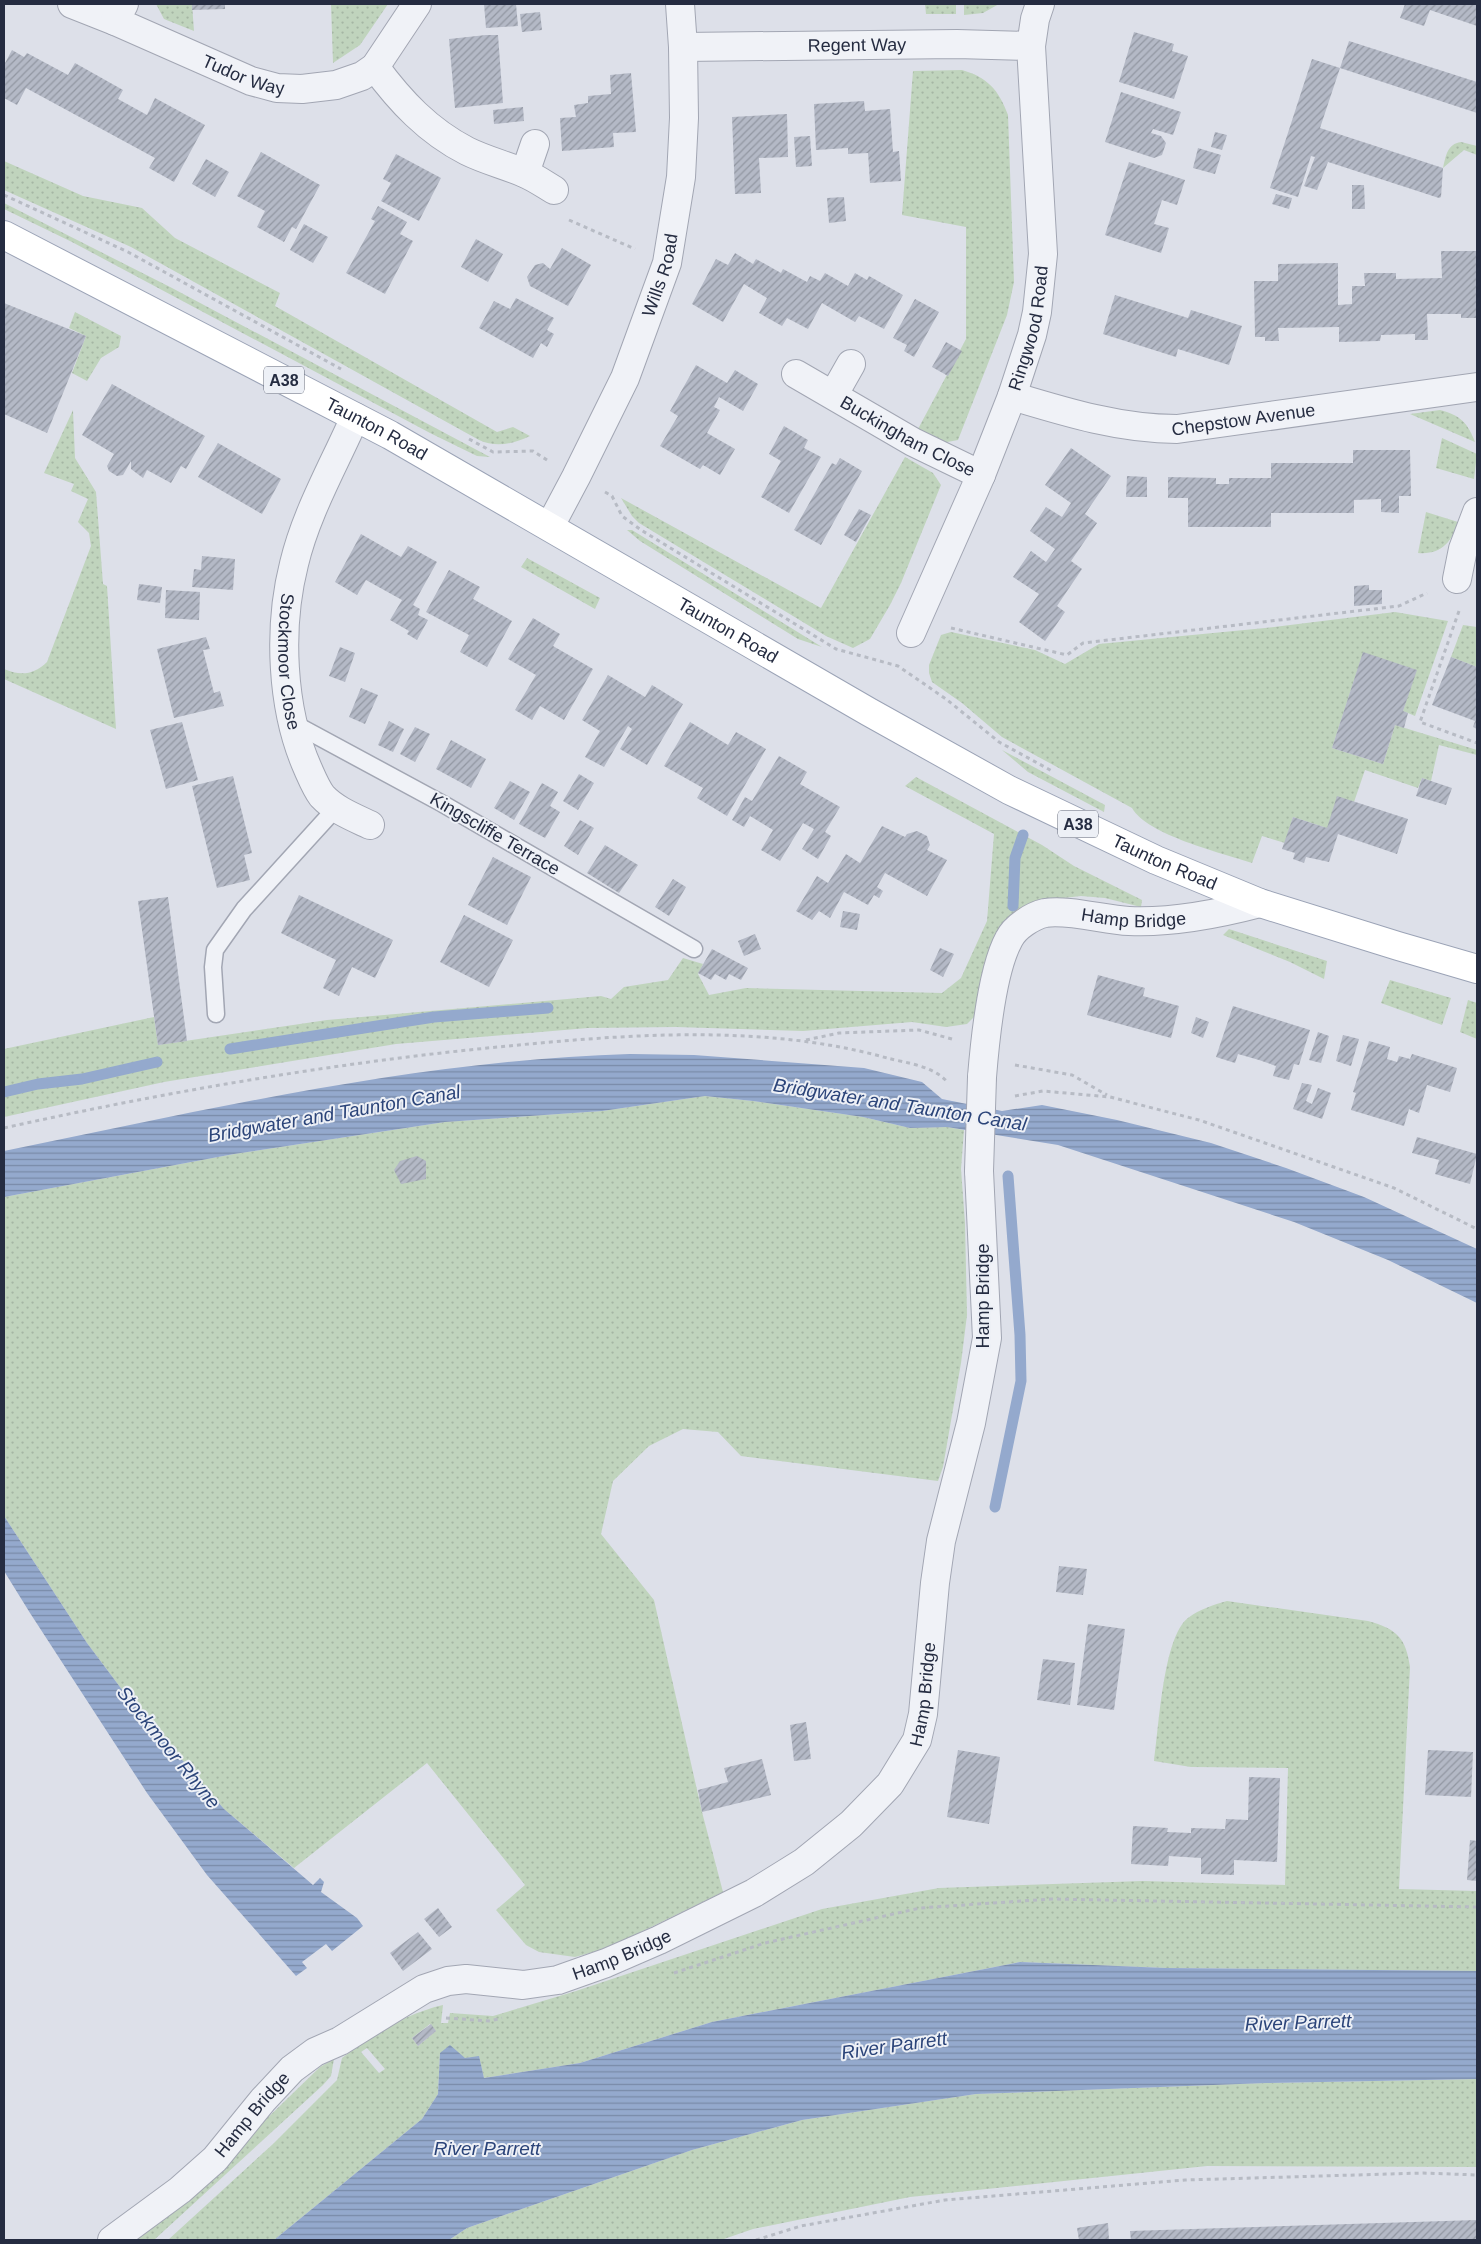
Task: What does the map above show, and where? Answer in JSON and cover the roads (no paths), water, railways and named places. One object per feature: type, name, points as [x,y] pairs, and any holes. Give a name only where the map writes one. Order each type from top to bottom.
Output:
[{"type":"main road","name":"Taunton Road","points":[[4,235],[356,417],[550,526],[869,712],[1009,790],[1147,856],[1260,903],[1477,969]]},
{"type":"street","name":"Tudor Way","points":[[72,4],[119,12],[252,81],[277,88],[302,89],[336,85],[362,76],[375,67],[418,4]]},
{"type":"street","name":"Wills Road","points":[[550,526],[624,378],[667,263],[681,177],[684,118],[680,4]]},
{"type":"street","name":"Ringwood Road","points":[[916,624],[981,475],[1012,396],[1032,335],[1042,283],[1042,223],[1031,46],[1035,19],[1040,4]]},
{"type":"street","name":"Regent Way","points":[[683,48],[957,44],[1031,46]]},
{"type":"street","points":[[375,67],[397,97],[417,116],[448,140],[468,151],[525,173],[554,190]]},
{"type":"street","points":[[525,173],[535,144]]},
{"type":"street","name":"Buckingham Close","points":[[834,394],[851,364]]},
{"type":"street","name":"Buckingham Close","points":[[796,374],[834,394],[913,442],[981,475]]},
{"type":"street","name":"Chepstow Avenue","points":[[1012,396],[1062,411],[1112,422],[1151,429],[1176,429],[1477,387]]},
{"type":"street","name":"Stockmoor Close","points":[[356,417],[302,537],[286,600],[285,669],[299,750],[313,780],[321,794],[336,808],[370,825]]},
{"type":"street","points":[[1460,590],[1463,549],[1477,512]]},
{"type":"street","name":"Hamp Bridge","points":[[112,2240],[180,2190],[215,2159],[263,2100],[292,2069],[315,2052],[340,2041],[424,1989],[448,1981],[466,1979],[523,1985],[558,1980],[606,1963],[659,1940],[754,1893],[804,1862],[851,1824],[890,1784],[917,1740],[923,1714],[935,1583],[942,1541],[972,1423],[986,1338],[979,1171],[982,1067],[1000,957],[1010,937],[1028,920],[1046,913],[1130,921],[1212,915],[1260,903]]},
{"type":"lane","name":"Kingscliffe Terrace","points":[[293,723],[443,804],[694,949]]},
{"type":"lane","points":[[216,1014],[213,967],[215,950],[244,909],[336,808]]},
{"type":"water","name":"Bridgwater and Taunton Canal","points":[[630,1054],[694,1055],[864,1068],[922,1082],[942,1099],[1002,1111],[1042,1105],[1117,1120],[1211,1143],[1364,1197],[1477,1249],[1477,1303],[1388,1260],[1294,1222],[1058,1145],[947,1127],[910,1128],[863,1117],[705,1096],[602,1111],[445,1122],[234,1154],[4,1197],[4,1151],[237,1103],[393,1076],[551,1058]]},
{"type":"water","name":"Stockmoor Rhyne","points":[[4,1516],[87,1643],[120,1687],[224,1809],[313,1885],[320,1878],[324,1882],[321,1892],[357,1918],[363,1926],[332,1951],[326,1944],[302,1962],[307,1968],[296,1976],[207,1875],[147,1793],[4,1571]]},
{"type":"water","name":"River Parrett","points":[[1020,1962],[1166,1968],[1477,1971],[1477,2079],[1266,2083],[976,2094],[802,2120],[692,2150],[467,2228],[449,2240],[274,2240],[422,2119],[438,2094],[440,2053],[450,2045],[465,2058],[479,2056],[484,2078],[580,2063],[712,2022]]},
{"type":"waterway","points":[[1013,906],[1015,858],[1023,835]]},
{"type":"waterway","points":[[230,1049],[434,1017],[548,1008]]},
{"type":"waterway","points":[[4,1092],[38,1084],[82,1079],[157,1062]]},
{"type":"waterway","points":[[995,1507],[1021,1381],[1020,1335],[1008,1176]]}]
